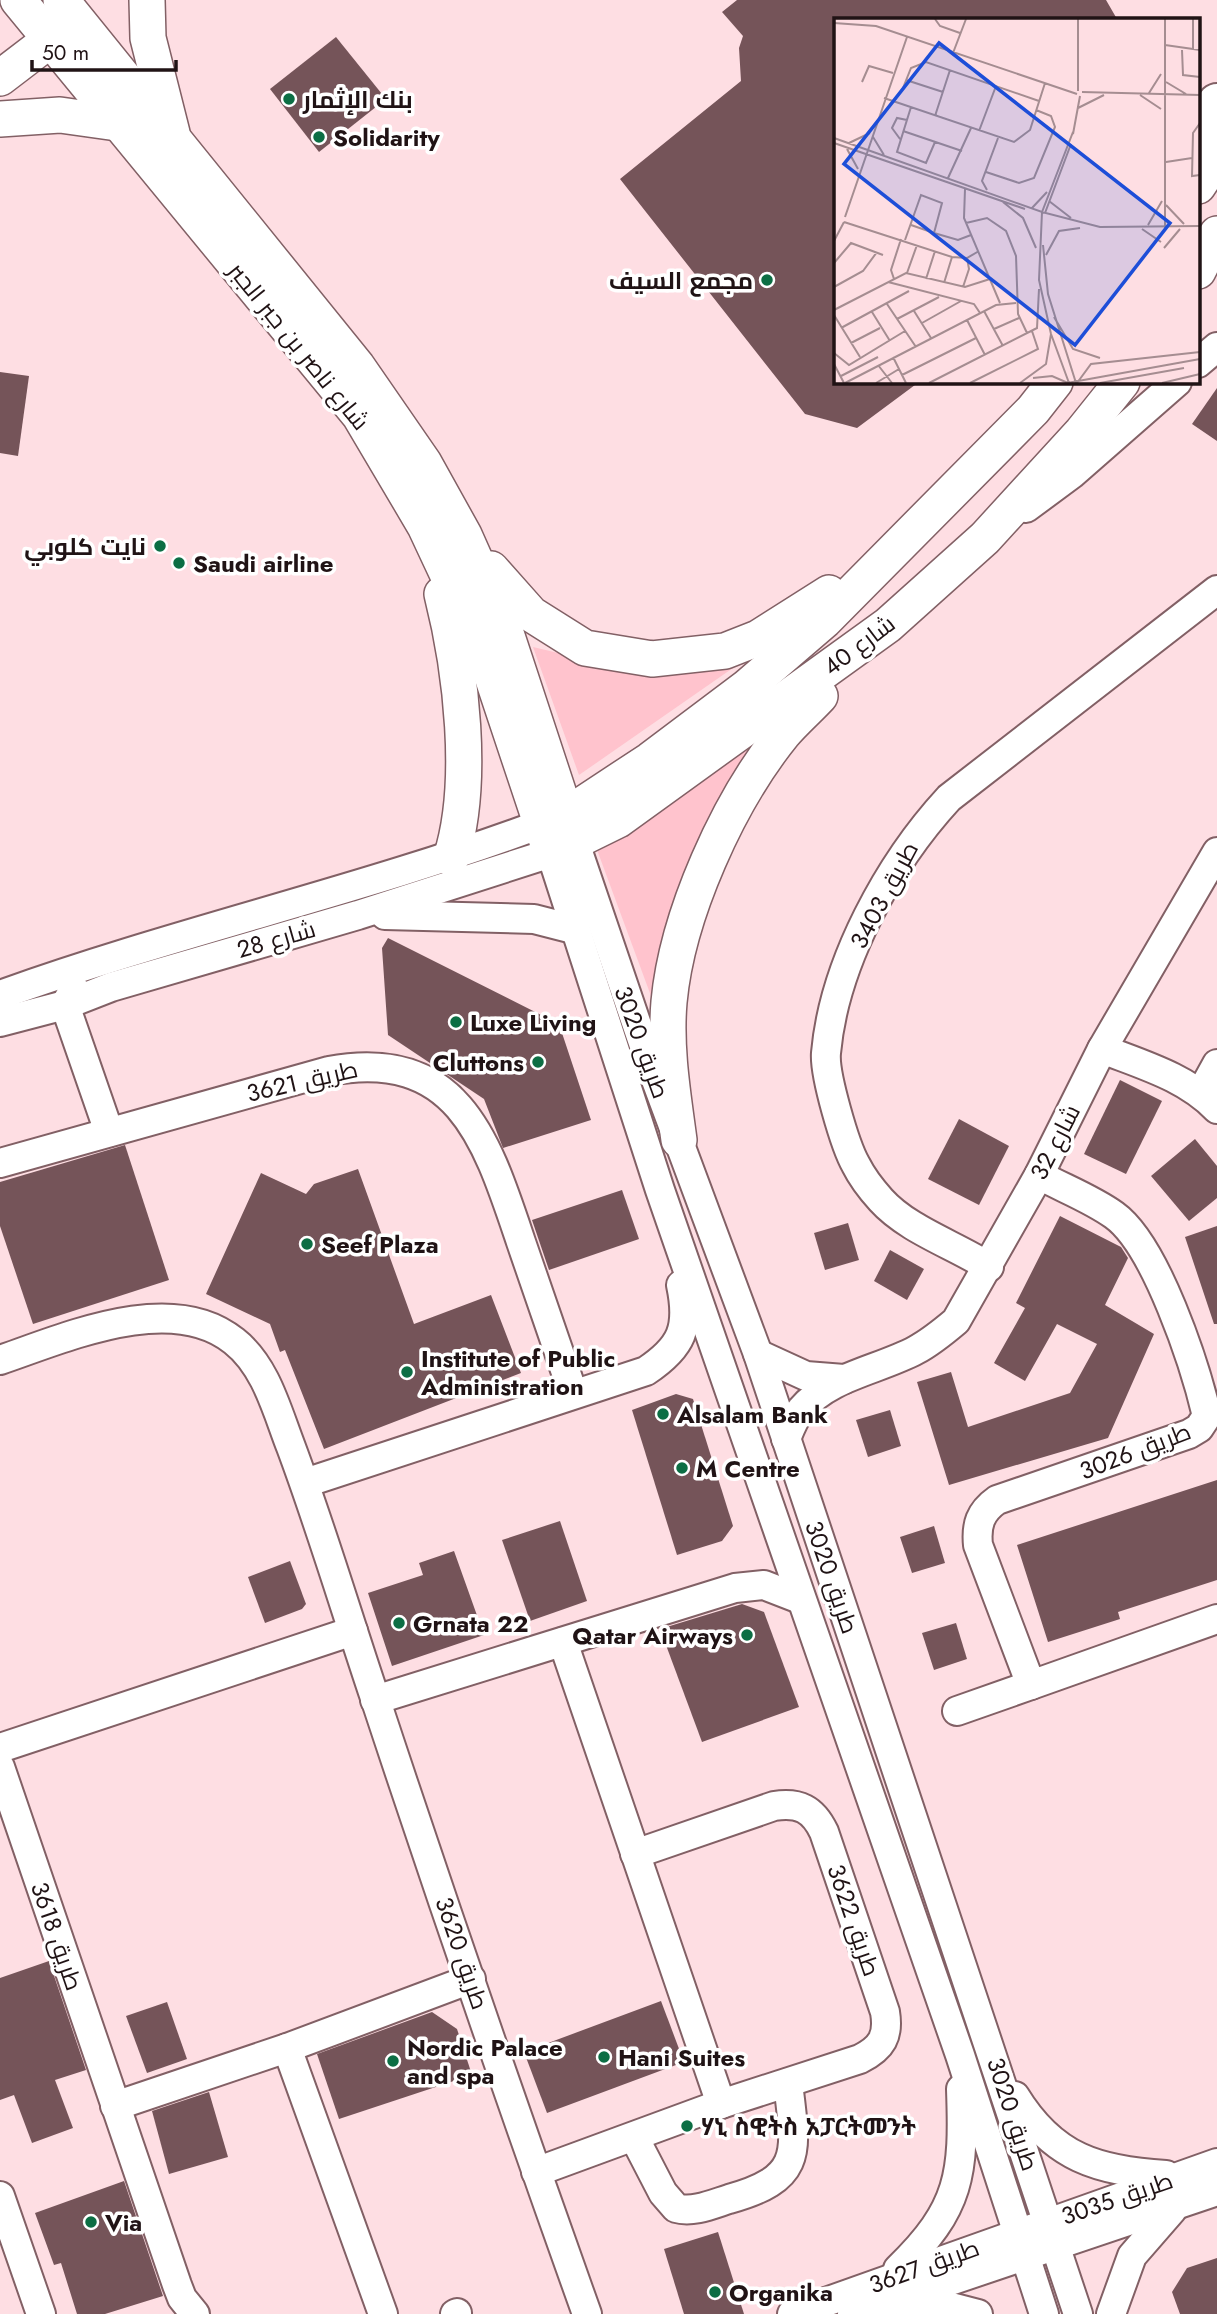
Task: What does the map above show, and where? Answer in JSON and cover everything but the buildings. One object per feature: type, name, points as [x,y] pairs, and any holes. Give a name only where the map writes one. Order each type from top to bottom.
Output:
[{"type":"highway","points":[[1200,141],[1217,103]]},
{"type":"main road","points":[[147,0],[145,15],[148,38],[175,144]]},
{"type":"main road","points":[[0,48],[50,14]]},
{"type":"main road","points":[[0,78],[50,14]]},
{"type":"main road","name":"شارع ناصر بن جبر الجبر","points":[[50,14],[175,144],[357,366],[424,463],[464,535],[501,618],[559,834]]},
{"type":"main road","name":"شارع ناصر بن جبر الجبر","points":[[50,14],[117,123],[360,416],[425,526],[484,652],[559,834]]},
{"type":"main road","points":[[0,119],[60,115],[117,123]]},
{"type":"main road","points":[[1200,183],[1217,157]]},
{"type":"main road","points":[[1200,267],[1217,234]]},
{"type":"main road","points":[[1200,284],[1217,263]]},
{"type":"main road","name":"شارع 40","points":[[559,834],[650,760],[747,687],[825,620],[1033,410],[1054,383]]},
{"type":"main road","name":"شارع 40","points":[[559,834],[618,820],[888,625],[985,538],[1082,432],[1121,383]]},
{"type":"main road","points":[[425,526],[449,621],[462,733],[461,828],[451,858]]},
{"type":"main road","points":[[464,535],[509,592],[531,614],[585,648],[652,659],[725,651],[758,638],[897,550]]},
{"type":"main road","points":[[679,1140],[669,1063],[669,1003],[679,938],[702,879],[725,829],[783,735],[888,625]]},
{"type":"street","points":[[1200,361],[1217,347]]},
{"type":"street","points":[[985,538],[1072,474],[1176,383]]},
{"type":"street","name":"طريق 3403","points":[[989,1267],[921,1229],[882,1201],[855,1165],[836,1108],[825,1056],[842,978],[895,866],[920,829],[949,798],[1217,590]]},
{"type":"street","name":"شارع 28","points":[[0,995],[98,960],[451,858],[559,834]]},
{"type":"street","name":"شارع 28","points":[[0,1022],[65,1005],[111,987],[358,915],[559,834]]},
{"type":"street","name":"طريق 3020","points":[[559,834],[573,929],[800,1598],[960,2055],[1044,2314]]},
{"type":"street","name":"طريق 3020","points":[[559,834],[615,966],[758,1354],[1078,2314]]},
{"type":"street","name":"شارع 32","points":[[844,1379],[914,1351],[937,1338],[956,1321],[1039,1175],[1102,1049],[1217,852]]},
{"type":"street","points":[[358,915],[534,919],[573,929]]},
{"type":"street","points":[[98,960],[65,1005],[109,1132]]},
{"type":"street","points":[[87,1063],[89,1017],[111,987]]},
{"type":"street","points":[[1102,1049],[1175,1077],[1209,1101],[1217,1064]]},
{"type":"street","name":"طريق 3621","points":[[0,1163],[353,1067],[380,1065],[410,1073],[435,1085],[460,1106],[480,1134],[497,1171],[573,1393]]},
{"type":"street","name":"طريق 3026","points":[[1031,1685],[978,1545],[976,1528],[982,1516],[997,1500],[1189,1434],[1199,1428],[1212,1426],[1166,1296],[1145,1251],[1132,1231],[1114,1214],[1039,1175]]},
{"type":"street","points":[[304,1483],[646,1371],[667,1357],[681,1338],[686,1315],[660,1190]]},
{"type":"street","name":"طريق 3620","points":[[0,1360],[98,1326],[136,1320],[183,1320],[219,1331],[235,1341],[254,1361],[266,1382],[304,1483],[375,1700],[587,2314]]},
{"type":"street","points":[[758,1354],[806,1376],[844,1379]]},
{"type":"street","points":[[786,1439],[802,1408],[844,1379]]},
{"type":"street","points":[[375,1700],[735,1588],[764,1585],[800,1598]]},
{"type":"street","points":[[957,1711],[1217,1619]]},
{"type":"street","points":[[0,1748],[353,1631]]},
{"type":"street","points":[[563,1642],[720,2104]]},
{"type":"street","name":"طريق 3618","points":[[0,1767],[177,2285],[182,2298],[195,2314]]},
{"type":"street","name":"طريق 3622","points":[[536,2172],[720,2104],[873,2053],[883,2042],[887,2027],[817,1818],[797,1805],[774,1806],[635,1854]]},
{"type":"street","points":[[115,2106],[287,2048],[471,1979]]},
{"type":"street","points":[[287,2048],[383,2314]]},
{"type":"street","points":[[960,2055],[963,2144],[953,2195],[943,2218],[891,2290],[978,2314]]},
{"type":"street","points":[[998,2069],[1025,2112],[1070,2154],[1099,2167],[1179,2176]]},
{"type":"street","points":[[634,2137],[663,2193],[676,2208],[694,2209],[756,2192],[778,2179],[792,2152],[794,2135],[788,2082]]},
{"type":"street","name":"طريق 3035","points":[[1021,2245],[1052,2234],[1179,2176],[1217,2164]]},
{"type":"street","name":"طريق 3035","points":[[1052,2234],[1177,2205],[1217,2191]]},
{"type":"street","points":[[0,2196],[41,2314]]},
{"type":"street","points":[[1111,2314],[1132,2256],[1143,2240],[1177,2205]]},
{"type":"street","name":"طريق 3627","points":[[792,2314],[891,2290],[1021,2245]]},
{"type":"street","name":"طريق 3627","points":[[852,2314],[891,2290]]},
{"type":"shaded area","points":[[533,647],[575,657],[743,661],[579,775]]},
{"type":"shaded area","points":[[766,725],[693,849],[651,996],[596,847],[643,822],[686,793]]},
{"type":"place","name":"بنك الإثمار","points":[[289,99]]},
{"type":"place","name":"Solidarity","points":[[319,137]]},
{"type":"place","name":"مجمع السيف","points":[[767,280]]},
{"type":"place","name":"نايت كلوبي","points":[[160,546]]},
{"type":"place","name":"Saudi airline","points":[[179,563]]},
{"type":"place","name":"Luxe Living","points":[[456,1022]]},
{"type":"place","name":"Cluttons","points":[[538,1062]]},
{"type":"place","name":"Seef Plaza","points":[[307,1244]]},
{"type":"place","name":"Institute of Public Administration","points":[[407,1372]]},
{"type":"place","name":"Alsalam Bank","points":[[663,1414]]},
{"type":"place","name":"M Centre","points":[[682,1468]]},
{"type":"place","name":"Grnata 22","points":[[399,1623]]},
{"type":"place","name":"Qatar Airways","points":[[747,1635]]},
{"type":"place","name":"Hani Suites","points":[[604,2057]]},
{"type":"place","name":"Nordic Palace and spa","points":[[393,2061]]},
{"type":"place","name":"ሃኒ ስዊትስ አፓርትመንት","points":[[687,2126]]},
{"type":"place","name":"Via","points":[[91,2222]]},
{"type":"place","name":"Organika","points":[[715,2292]]}]
